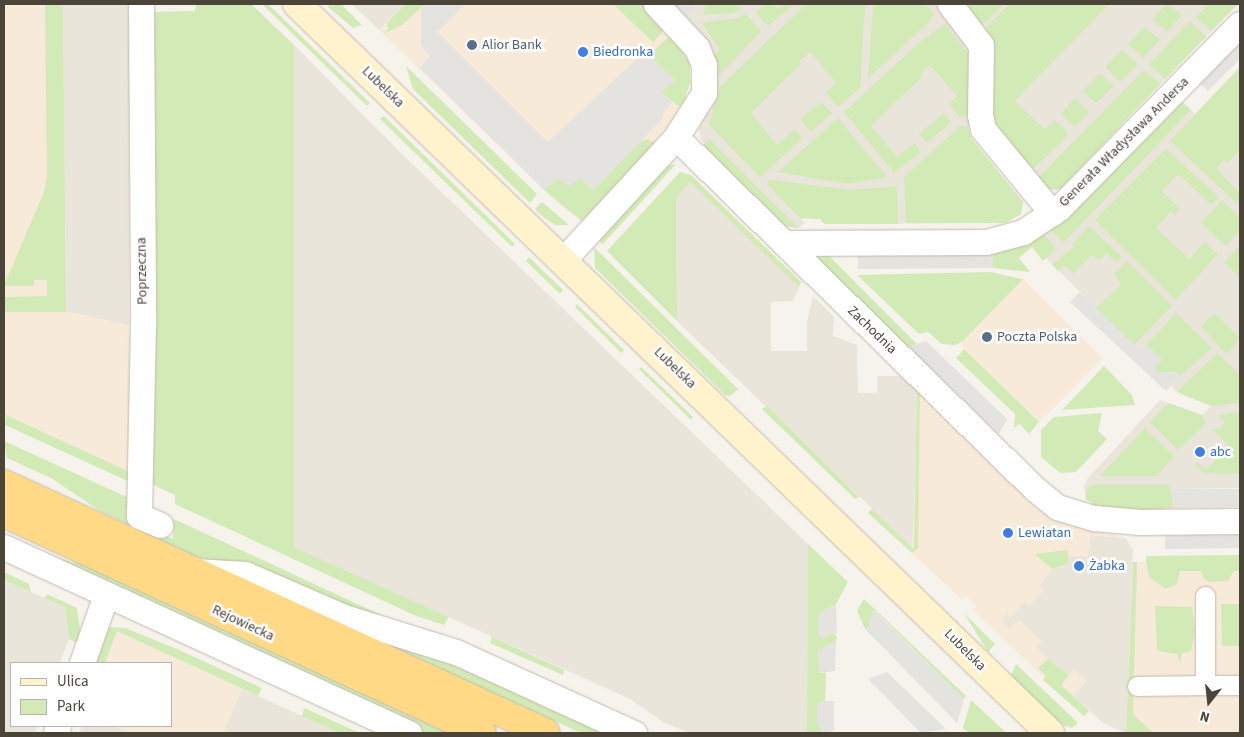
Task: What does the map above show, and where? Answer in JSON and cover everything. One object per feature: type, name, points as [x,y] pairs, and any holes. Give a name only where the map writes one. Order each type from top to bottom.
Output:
[{"type":"highway","name":"Rejowiecka","points":[[4,484],[546,733]]},
{"type":"highway","name":"Rejowiecka","points":[[4,513],[482,733]]},
{"type":"main road","name":"Lubelska","points":[[297,4],[564,259],[1050,733]]},
{"type":"street","name":"Poprzeczna","points":[[141,4],[143,324],[139,516],[160,525]]},
{"type":"street","points":[[564,259],[676,137],[704,93],[704,65],[697,48],[656,4]]},
{"type":"street","points":[[950,4],[976,34],[983,50],[980,115],[983,129],[1052,213]]},
{"type":"street","name":"Generała Władysława Andersa","points":[[784,243],[986,242],[1023,232],[1052,213],[1240,24]]},
{"type":"street","name":"Zachodnia","points":[[676,137],[1035,489],[1056,507],[1094,518],[1140,522],[1240,521]]},
{"type":"street","points":[[4,547],[409,733]]},
{"type":"street","name":"Rejowiecka","points":[[195,571],[245,574],[344,617],[456,652],[634,733]]},
{"type":"street","points":[[82,662],[106,595]]},
{"type":"street","points":[[1205,596],[1205,685]]},
{"type":"street","points":[[1137,686],[1240,685]]},
{"type":"shaded area","points":[[4,4],[63,4],[66,311],[129,325],[132,473],[4,414]]},
{"type":"shaded area","points":[[63,4],[129,4],[129,325],[66,312]]},
{"type":"shaded area","points":[[352,4],[405,4],[379,30]]},
{"type":"shaded area","points":[[405,4],[643,4],[666,29],[690,64],[690,83],[679,115],[582,221],[562,207],[379,30]]},
{"type":"shaded area","points":[[425,4],[465,4],[438,32],[548,142],[642,54],[649,55],[675,80],[661,92],[672,102],[662,115],[664,117],[593,190],[581,179],[570,186],[557,179],[544,190],[420,68],[430,56],[421,46],[421,10]]},
{"type":"shaded area","points":[[671,4],[693,4],[697,8],[686,19]]},
{"type":"shaded area","points":[[693,4],[935,4],[971,44],[973,123],[968,127],[971,138],[1023,202],[1021,214],[1005,223],[825,224],[820,219],[801,218],[805,223],[799,228],[784,226],[701,140],[699,129],[711,101],[693,28],[686,19],[697,8]]},
{"type":"shaded area","points":[[971,4],[1238,4],[1057,190],[1050,190],[1036,180]]},
{"type":"shaded area","points":[[1240,32],[1240,59],[1208,91],[1195,79]]},
{"type":"shaded area","points":[[294,45],[401,153],[808,544],[807,733],[689,733],[663,722],[630,699],[294,547]]},
{"type":"shaded area","points":[[1240,67],[1240,488],[1173,489],[1174,508],[1086,501],[1084,486],[1088,478],[1160,400],[1202,415],[1211,406],[1177,392],[1171,386],[1180,376],[1146,345],[1140,351],[1046,258],[1054,246],[1043,233],[1180,100],[1195,114]]},
{"type":"shaded area","points":[[690,181],[799,287],[793,301],[771,302],[771,351],[807,351],[807,322],[813,296],[834,317],[833,336],[857,345],[858,393],[877,393],[877,376],[904,376],[917,391],[914,549],[677,321],[676,197]]},
{"type":"shaded area","points":[[858,252],[993,252],[993,268],[858,269]]},
{"type":"shaded area","points":[[1023,279],[1103,358],[1039,422],[964,349],[962,342]]},
{"type":"shaded area","points":[[1080,292],[1140,350],[1146,345],[1162,359],[1154,368],[1157,373],[1176,372],[1180,376],[1166,391],[1070,302]]},
{"type":"shaded area","points":[[926,341],[1007,419],[999,434],[908,347]]},
{"type":"shaded area","points":[[904,376],[1091,528],[1126,538],[1091,535],[1088,556],[1068,556],[1068,564],[1052,569],[1039,584],[1044,589],[1029,607],[1024,602],[1011,617],[1007,614],[1002,621],[1010,629],[1019,620],[1041,641],[1036,647],[1048,659],[1069,675],[1074,669],[1087,680],[1074,696],[1089,711],[1084,716],[973,610],[977,606],[966,596],[962,600],[912,553],[918,393]]},
{"type":"shaded area","points":[[1173,489],[1240,489],[1240,507],[1174,508]]},
{"type":"shaded area","points":[[1240,530],[1240,548],[1165,549],[1165,531]]},
{"type":"shaded area","points":[[1091,535],[1126,538],[1133,550],[1126,733],[1103,723],[1073,696],[1086,680],[1069,675],[1048,659],[1035,647],[1041,641],[1019,620],[1010,629],[1002,621],[1007,614],[1011,617],[1024,602],[1030,606],[1039,585],[1052,569],[1060,567],[1068,556]]},
{"type":"shaded area","points":[[1240,560],[1240,733],[1144,733],[1128,720],[1133,562]]},
{"type":"shaded area","points":[[4,580],[65,607],[69,639],[60,662],[10,662],[10,727],[38,727],[35,733],[4,733]]},
{"type":"shaded area","points":[[836,604],[837,634],[833,632],[822,639],[818,633],[818,614]]},
{"type":"shaded area","points":[[873,610],[964,699],[957,723],[865,629],[868,628]]},
{"type":"shaded area","points":[[117,631],[242,689],[223,733],[131,733],[117,727],[172,727],[172,662],[105,662]]},
{"type":"shaded area","points":[[836,641],[835,671],[820,673],[818,650]]},
{"type":"shaded area","points":[[887,672],[946,729],[921,733],[868,679]]},
{"type":"shaded area","points":[[242,689],[258,696],[340,733],[223,733]]},
{"type":"shaded area","points":[[825,701],[834,701],[834,730],[828,733],[823,733],[817,724],[817,704]]},
{"type":"shaded area","points":[[82,727],[117,727],[131,733],[79,733]]},
{"type":"green space","points":[[45,4],[63,4],[66,312],[4,312],[4,297],[47,296],[47,280],[34,280],[34,286],[4,286],[44,192],[47,177]]},
{"type":"green space","points":[[196,4],[251,4],[294,45],[294,547],[449,617],[444,625],[414,615],[175,504],[175,495],[151,484],[152,12],[195,11]]},
{"type":"green space","points":[[262,4],[268,4],[370,103],[367,106]]},
{"type":"green space","points":[[329,4],[341,4],[362,25],[353,28],[328,7]]},
{"type":"green space","points":[[405,4],[425,4],[402,25],[383,34],[388,29],[387,23]]},
{"type":"green space","points":[[613,4],[643,4],[666,29],[653,42]]},
{"type":"green space","points":[[705,4],[736,4],[741,9],[734,13],[704,15]]},
{"type":"green space","points":[[764,4],[773,4],[778,9],[784,4],[795,4],[768,26],[756,13]]},
{"type":"green space","points":[[806,4],[865,4],[860,88],[838,107],[826,92],[836,83],[810,52],[799,61],[801,64],[751,113],[777,145],[795,129],[802,139],[760,177],[709,125],[719,88]]},
{"type":"green space","points":[[873,4],[925,4],[934,13],[930,21],[868,79]]},
{"type":"green space","points":[[971,4],[1004,4],[980,27],[966,8]]},
{"type":"green space","points":[[1009,4],[1109,4],[1015,101],[1045,129],[1054,120],[1067,131],[1065,139],[1030,172],[992,126],[983,30]]},
{"type":"green space","points":[[1167,4],[1182,15],[1167,32],[1152,19]]},
{"type":"green space","points":[[1209,4],[1238,4],[1211,31],[1196,17]]},
{"type":"green space","points":[[745,13],[761,31],[715,80],[711,58],[720,50],[702,23],[738,18]]},
{"type":"green space","points":[[1190,21],[1206,37],[1165,79],[1149,64]]},
{"type":"green space","points":[[945,24],[968,54],[968,115],[960,117],[948,104],[957,96],[930,65],[920,74],[922,77],[871,126],[897,157],[915,143],[921,152],[894,173],[844,112],[921,41]]},
{"type":"green space","points":[[1145,27],[1160,40],[1143,58],[1128,44]]},
{"type":"green space","points":[[672,34],[690,64],[690,83],[683,104],[678,106],[661,92],[675,80],[649,55]]},
{"type":"green space","points":[[1122,50],[1138,64],[1120,82],[1105,67]]},
{"type":"green space","points":[[406,66],[537,194],[530,203],[413,89]]},
{"type":"green space","points":[[1240,67],[1240,150],[1228,163],[1224,160],[1216,169],[1240,193],[1240,206],[1170,141]]},
{"type":"green space","points":[[1144,70],[1160,84],[1062,188],[1050,190],[1042,186],[1036,180]]},
{"type":"green space","points":[[1100,73],[1114,86],[1096,103],[1083,91]]},
{"type":"green space","points":[[1075,98],[1089,112],[1075,127],[1061,114]]},
{"type":"green space","points":[[1180,100],[1191,110],[1063,243],[1049,228]]},
{"type":"green space","points":[[821,102],[832,113],[811,132],[800,119]]},
{"type":"green space","points":[[944,113],[951,122],[927,143],[919,134]]},
{"type":"green space","points":[[384,116],[515,244],[512,247],[380,119]]},
{"type":"green space","points":[[838,118],[887,177],[848,184],[778,172]]},
{"type":"green space","points":[[960,126],[968,127],[971,138],[1023,202],[1021,214],[1005,223],[906,223],[904,177]]},
{"type":"green space","points":[[648,139],[655,143],[582,221],[544,190],[557,179],[581,179],[593,190],[640,142]]},
{"type":"green space","points":[[710,139],[799,228],[784,226],[703,145]]},
{"type":"green space","points":[[1166,149],[1219,197],[1211,205],[1178,174],[1162,191],[1180,209],[1174,215],[1171,211],[1156,228],[1189,259],[1205,242],[1218,254],[1176,300],[1095,220]]},
{"type":"green space","points":[[676,164],[603,244],[597,239],[663,167]]},
{"type":"green space","points":[[680,172],[691,175],[801,282],[799,287],[690,182],[676,198],[677,321],[607,251]]},
{"type":"green space","points":[[770,180],[850,190],[897,186],[898,224],[825,224],[820,219],[800,218],[767,184]]},
{"type":"green space","points":[[1222,200],[1240,217],[1240,230],[1226,246],[1201,223]]},
{"type":"green space","points":[[542,202],[569,225],[555,225],[543,217],[535,209]]},
{"type":"green space","points":[[1089,226],[1122,257],[1117,263],[1107,253],[1100,260],[1091,255],[1074,274],[1064,265],[1058,271],[1052,265],[1074,246],[1072,244]]},
{"type":"green space","points":[[1043,233],[1054,246],[1054,251],[1043,261],[1032,247],[1019,258],[1030,272],[993,268],[993,252]]},
{"type":"green space","points":[[1240,246],[1240,278],[1224,262]]},
{"type":"green space","points":[[594,247],[738,389],[730,396],[725,395],[595,268]]},
{"type":"green space","points":[[820,252],[827,254],[917,344],[908,347],[822,263],[818,258]]},
{"type":"green space","points":[[529,257],[563,290],[560,294],[526,261]]},
{"type":"green space","points":[[1127,261],[1172,306],[1134,345],[1095,308],[1121,285],[1114,274]]},
{"type":"green space","points":[[990,272],[1023,279],[962,342],[955,345],[942,344],[928,332],[919,334],[857,275]]},
{"type":"green space","points":[[577,304],[624,350],[621,353],[575,307]]},
{"type":"green space","points":[[1176,313],[1212,348],[1180,376],[1176,372],[1157,373],[1154,368],[1162,359],[1146,345]]},
{"type":"green space","points":[[1215,313],[1240,338],[1228,353],[1224,352],[1201,326]]},
{"type":"green space","points":[[964,349],[1039,422],[1029,434],[1020,424],[1014,428],[1015,414],[956,358]]},
{"type":"green space","points":[[1217,353],[1240,375],[1240,403],[1211,406],[1177,392]]},
{"type":"green space","points":[[1104,366],[1132,395],[1135,405],[1062,410]]},
{"type":"green space","points":[[641,367],[693,417],[691,420],[639,369]]},
{"type":"green space","points":[[904,376],[920,388],[918,548],[912,553],[868,513],[872,509],[914,549],[917,391]]},
{"type":"green space","points":[[1168,403],[1202,415],[1206,423],[1178,450],[1150,422]]},
{"type":"green space","points":[[767,406],[859,497],[855,499],[762,409]]},
{"type":"green space","points":[[1240,412],[1240,474],[1204,473],[1194,464],[1197,462],[1206,470],[1229,446],[1212,429],[1221,428],[1225,422],[1218,415]]},
{"type":"green space","points":[[1102,413],[1098,431],[1107,439],[1076,472],[1060,473],[1041,457],[1041,430],[1054,417]]},
{"type":"green space","points":[[6,415],[132,473],[132,483],[5,425]]},
{"type":"green space","points":[[1145,428],[1174,456],[1157,476],[1100,476]]},
{"type":"green space","points":[[4,441],[131,499],[131,521],[173,539],[174,519],[409,628],[192,555],[100,511],[51,478],[7,458]]},
{"type":"green space","points":[[1095,485],[1169,485],[1174,508],[1139,510],[1094,505],[1085,498],[1088,487]]},
{"type":"green space","points":[[808,544],[848,582],[836,604],[818,614],[822,639],[833,632],[837,637],[836,641],[818,651],[820,673],[826,673],[825,701],[817,704],[817,724],[823,733],[807,733]]},
{"type":"green space","points":[[1068,550],[1068,564],[1052,569],[1035,554]]},
{"type":"green space","points":[[1240,555],[1240,571],[1234,571],[1228,581],[1210,582],[1204,579],[1201,571],[1180,571],[1177,584],[1165,589],[1149,577],[1146,562],[1146,556]]},
{"type":"green space","points":[[51,557],[96,567],[454,733],[421,733]]},
{"type":"green space","points":[[1133,562],[1137,562],[1133,714],[1153,733],[1126,733]]},
{"type":"green space","points":[[4,572],[29,584],[31,592],[4,580]]},
{"type":"green space","points":[[47,594],[77,608],[80,630],[77,643],[69,639],[65,607],[44,598]]},
{"type":"green space","points":[[864,599],[966,696],[964,699],[874,610],[868,628],[865,629],[857,610]]},
{"type":"green space","points":[[1221,604],[1240,604],[1240,646],[1222,646]]},
{"type":"green space","points":[[1155,606],[1192,607],[1195,631],[1191,651],[1182,653],[1180,663],[1177,654],[1157,651]]},
{"type":"green space","points":[[964,613],[995,644],[988,652]]},
{"type":"green space","points":[[107,627],[125,628],[177,649],[262,688],[258,696],[117,631],[105,662],[96,662]]},
{"type":"green space","points":[[357,632],[383,635],[622,733],[581,733]]},
{"type":"green space","points":[[492,637],[564,670],[563,675],[490,643]]},
{"type":"green space","points":[[1048,659],[1069,675],[1061,685],[1089,711],[1084,716],[1043,680],[1046,676],[1038,668]]},
{"type":"green space","points":[[1016,664],[1077,724],[1072,728],[1065,726],[1035,703],[1011,675]]},
{"type":"green space","points":[[971,700],[1006,733],[969,733],[963,728]]},
{"type":"green space","points":[[304,708],[360,733],[340,733],[302,716]]},
{"type":"place","name":"Alior Bank","points":[[472,45]]},
{"type":"place","name":"Biedronka","points":[[583,52]]},
{"type":"place","name":"Poczta Polska","points":[[987,337]]},
{"type":"place","name":"abc","points":[[1200,452]]},
{"type":"place","name":"Lewiatan","points":[[1008,533]]},
{"type":"place","name":"Żabka","points":[[1079,566]]}]
